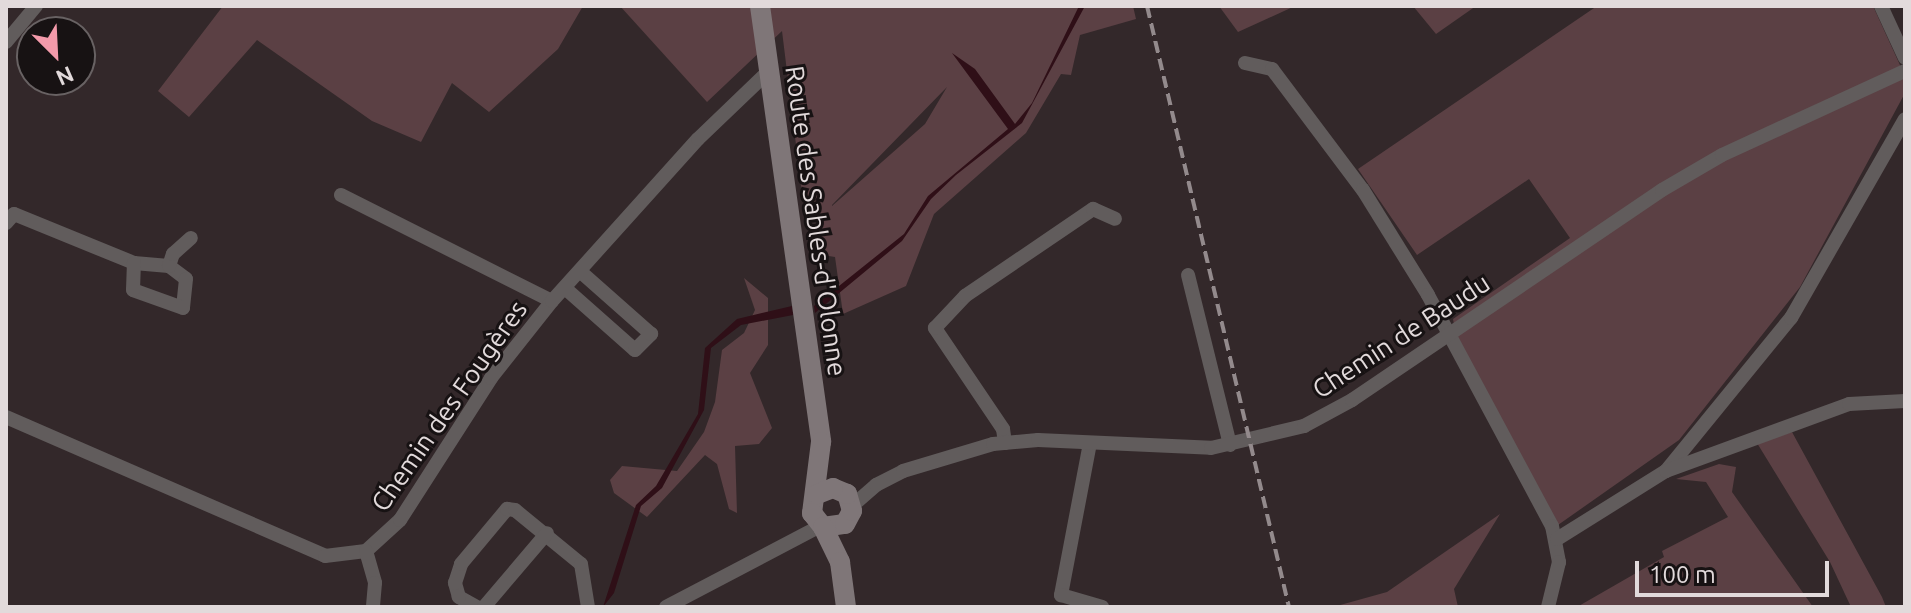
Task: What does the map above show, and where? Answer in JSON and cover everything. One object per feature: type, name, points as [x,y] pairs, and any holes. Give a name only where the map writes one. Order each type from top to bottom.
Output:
[{"type":"main road","name":"Route des Sables-d'Olonne","points":[[760,6],[821,442],[818,515],[840,562]]},
{"type":"main road","name":"Route des Sables-d'Olonne","points":[[821,442],[844,502],[840,562],[846,607]]},
{"type":"main road","points":[[818,515],[844,502]]},
{"type":"main road","points":[[818,515],[844,502]]},
{"type":"street","points":[[6,42],[36,6]]},
{"type":"street","points":[[1881,6],[1905,58]]},
{"type":"street","points":[[1245,63],[1272,69],[1363,190],[1428,295],[1446,337],[1525,471],[1557,539],[1558,570],[1548,607]]},
{"type":"street","name":"Chemin des Fougères","points":[[366,551],[400,520],[491,378],[552,301],[698,139],[761,73],[769,71]]},
{"type":"street","name":"Chemin de Baudu","points":[[844,502],[941,456],[1005,443],[1230,445],[1267,438],[1325,416],[1698,169],[1905,71]]},
{"type":"street","points":[[1666,471],[1791,318],[1905,119]]},
{"type":"street","points":[[341,195],[552,301]]},
{"type":"street","points":[[1005,443],[1003,429],[935,328],[965,296],[1093,209],[1115,219]]},
{"type":"street","points":[[6,223],[14,214],[134,263],[169,266],[186,279],[183,308],[133,290],[134,263]]},
{"type":"street","points":[[169,266],[173,254],[191,238]]},
{"type":"street","points":[[566,289],[635,350],[651,334],[581,272]]},
{"type":"street","points":[[1188,275],[1230,445]]},
{"type":"street","points":[[1557,539],[1666,471],[1835,408],[1905,401]]},
{"type":"street","points":[[6,417],[325,556],[366,551],[375,583],[373,607]]},
{"type":"street","points":[[1090,443],[1061,595],[1102,607]]},
{"type":"street","points":[[477,607],[459,597],[455,583],[461,564],[499,515],[515,510],[547,533],[581,564],[588,607]]},
{"type":"street","points":[[666,607],[788,540],[818,515]]},
{"type":"street","points":[[484,607],[547,533]]},
{"type":"shaded area","points":[[223,6],[583,6],[558,49],[489,112],[452,83],[421,142],[372,121],[257,40],[189,117],[158,91]]},
{"type":"shaded area","points":[[620,6],[1133,6],[1136,19],[1080,35],[1071,75],[1061,74],[1026,133],[934,214],[906,286],[843,314],[835,257],[816,254],[821,217],[805,218],[782,31],[707,102]],"holes":[[[947,87],[925,124],[832,206]]]},
{"type":"shaded area","points":[[1079,6],[1085,6],[1022,123],[956,175],[931,199],[902,241],[815,313],[814,306],[904,234],[928,196],[1008,129],[952,53],[975,69],[1015,124],[1032,103]]},
{"type":"shaded area","points":[[1219,6],[1295,6],[1238,32]]},
{"type":"shaded area","points":[[1413,6],[1476,6],[1436,34]]},
{"type":"shaded area","points":[[1597,6],[1873,6],[1905,76],[1905,93],[1800,287],[1679,440],[1558,525],[1457,343],[1453,319],[1570,238],[1529,179],[1417,255],[1358,169]]},
{"type":"shaded area","points":[[744,278],[768,298],[768,345],[750,373],[772,428],[759,444],[735,446],[737,513],[729,509],[717,464],[705,455],[647,517],[614,493],[610,480],[622,466],[677,471],[704,432],[715,402],[722,350],[744,333],[755,310]]},
{"type":"shaded area","points":[[792,306],[793,315],[741,325],[711,348],[704,410],[662,488],[641,506],[614,593],[603,607],[636,505],[656,486],[698,414],[705,348],[737,319]]},
{"type":"shaded area","points":[[1792,432],[1886,607],[1851,607],[1830,562],[1757,443]]},
{"type":"shaded area","points":[[1719,464],[1736,467],[1732,492],[1813,607],[1577,607],[1664,557],[1662,551],[1728,517],[1706,482],[1676,479]]},
{"type":"shaded area","points":[[1500,514],[1454,589],[1458,607],[1333,607],[1387,592]]},
{"type":"railway","points":[[1147,6],[1289,607]]}]
